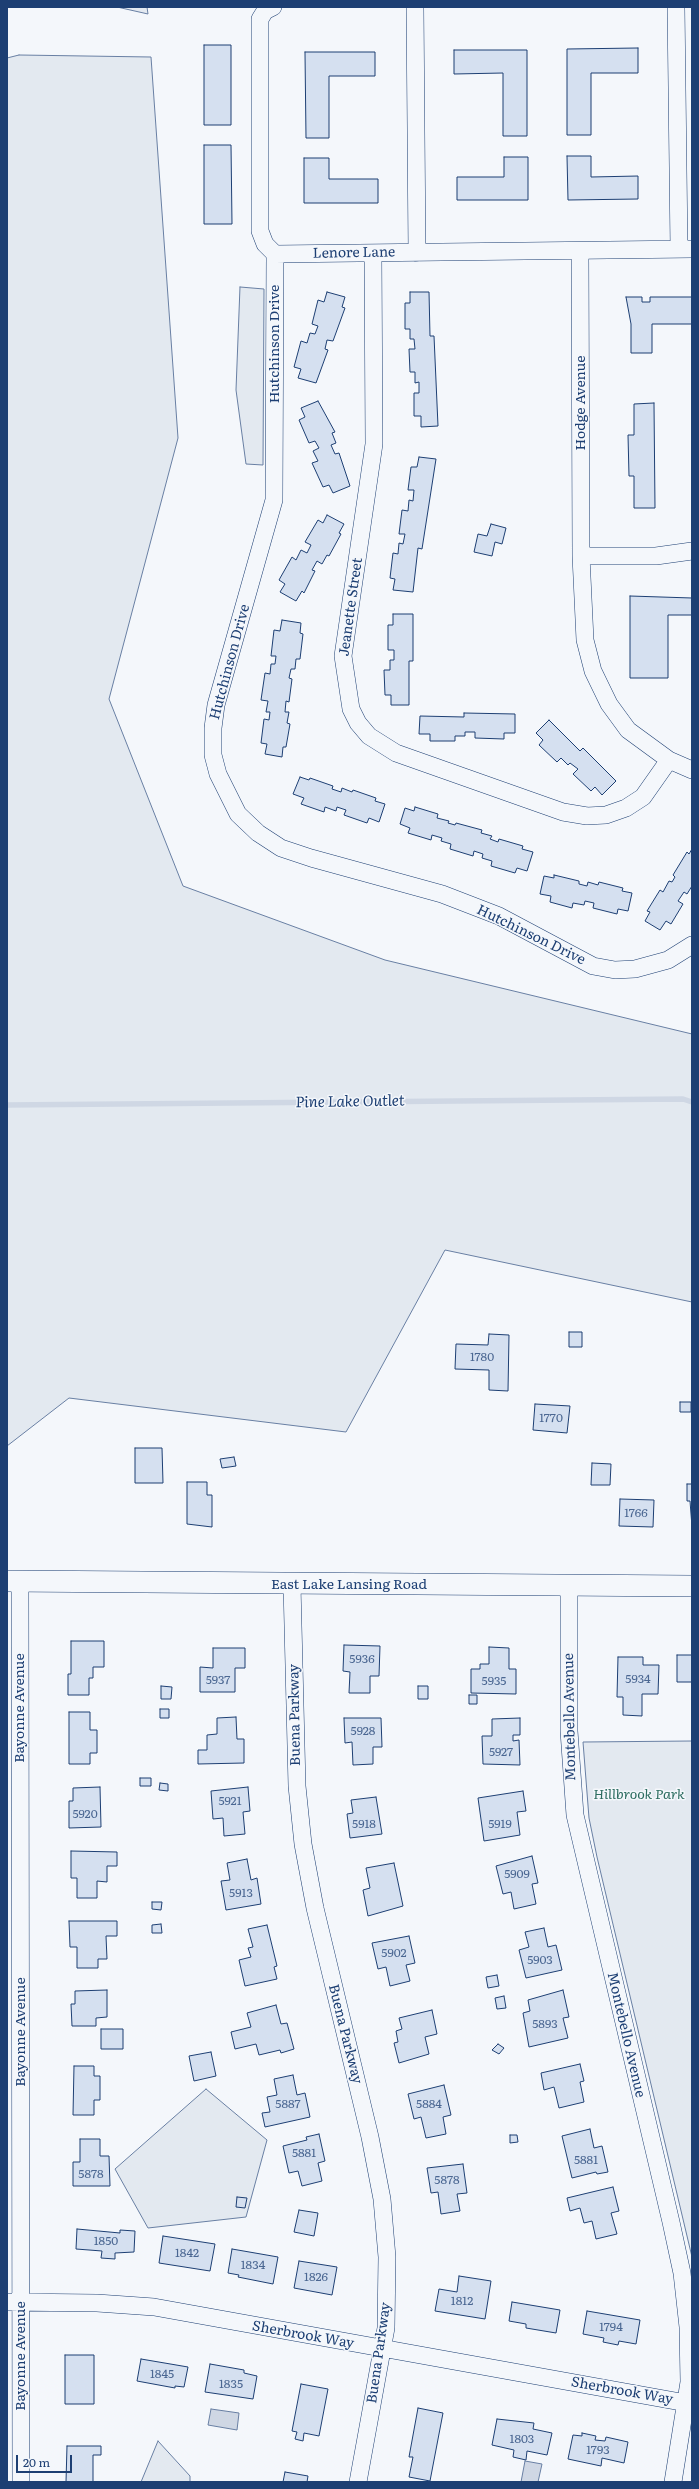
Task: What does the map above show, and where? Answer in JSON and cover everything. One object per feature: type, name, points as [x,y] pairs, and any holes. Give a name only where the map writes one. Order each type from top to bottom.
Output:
[{"type":"street","points":[[274,7],[265,11],[260,19],[260,231],[265,244],[275,254]]},
{"type":"street","points":[[415,7],[417,253]]},
{"type":"street","points":[[676,7],[685,249]]},
{"type":"street","name":"Lenore Lane","points":[[275,254],[685,249]]},
{"type":"street","name":"Hodge Avenue","points":[[580,251],[581,556],[585,640],[593,671],[609,704],[628,730],[669,760],[692,770]]},
{"type":"street","name":"Jeanette Street","points":[[373,253],[374,444],[343,656],[351,708],[358,723],[369,736],[396,753],[563,812],[587,816],[606,815],[626,808],[637,801],[642,797],[669,760]]},
{"type":"street","name":"Hutchinson Drive","points":[[275,254],[274,500],[216,705],[213,728],[213,755],[218,774],[238,814],[258,832],[281,848],[464,902],[499,916],[593,966],[615,970],[641,968],[668,960],[692,945]]},
{"type":"street","points":[[581,556],[656,556],[692,551]]},
{"type":"street","name":"East Lake Lansing Road","points":[[13,1582],[292,1585],[692,1586]]},
{"type":"street","name":"Bayonne Avenue","points":[[13,1582],[14,2302],[21,2482]]},
{"type":"street","name":"Buena Parkway","points":[[292,1585],[297,1786],[303,1844],[314,1908],[370,2137],[382,2199],[388,2293],[386,2328],[358,2482]]},
{"type":"street","name":"Montebello Avenue","points":[[569,1586],[569,1731],[575,1815],[682,2273],[688,2327],[690,2403],[673,2482]]},
{"type":"street","name":"Sherbrook Way","points":[[14,2302],[97,2303],[154,2307],[690,2403]]},
{"type":"green space","points":[[117,7],[147,7],[148,14]]},
{"type":"green space","points":[[19,55],[151,57],[178,438],[109,699],[183,886],[385,960],[692,1034],[692,1302],[445,1250],[346,1432],[69,1398],[7,1446],[7,58]]},
{"type":"green space","points":[[240,287],[264,289],[263,465],[246,464],[236,390]]},
{"type":"green space","name":"Hillbrook Park","points":[[692,1741],[692,2257],[597,1857],[589,1818],[583,1742]]},
{"type":"green space","points":[[206,2089],[267,2140],[246,2217],[148,2228],[115,2169]]},
{"type":"green space","points":[[158,2441],[190,2476],[190,2482],[141,2482]]},
{"type":"shaded area","points":[[211,2409],[239,2413],[237,2430],[208,2425]]},
{"type":"shaded area","points":[[525,2461],[542,2464],[538,2482],[521,2482]]},
{"type":"building","points":[[204,45],[231,45],[231,125],[204,125]]},
{"type":"building","points":[[638,48],[638,73],[591,73],[591,135],[567,135],[567,49]]},
{"type":"building","points":[[454,50],[527,50],[527,136],[503,136],[503,73],[454,74]]},
{"type":"building","points":[[305,52],[375,52],[375,76],[329,76],[329,138],[306,138]]},
{"type":"building","points":[[204,145],[231,145],[232,224],[204,224]]},
{"type":"building","points":[[567,156],[591,156],[591,177],[638,176],[638,199],[568,200]]},
{"type":"building","points":[[504,157],[528,157],[528,200],[457,200],[457,177],[504,177]]},
{"type":"building","points":[[304,158],[329,158],[329,179],[378,179],[378,203],[304,203]]},
{"type":"building","points":[[327,292],[345,297],[342,307],[345,308],[333,341],[327,340],[325,349],[328,350],[316,383],[298,378],[301,369],[294,367],[301,341],[307,343],[310,333],[315,334],[318,326],[312,324],[318,300],[324,302]]},
{"type":"building","points":[[410,292],[429,292],[430,336],[434,336],[438,426],[421,427],[421,416],[414,416],[414,393],[419,393],[419,382],[415,383],[415,372],[410,372],[409,349],[415,349],[414,339],[410,339],[410,329],[405,329],[405,303],[410,303]]},
{"type":"building","points":[[626,297],[642,297],[642,302],[650,302],[650,297],[692,297],[692,324],[652,324],[652,353],[631,353],[631,324]]},
{"type":"building","points":[[318,401],[335,432],[332,433],[336,443],[331,445],[335,454],[339,453],[350,486],[333,493],[329,485],[323,487],[312,463],[318,461],[313,451],[319,448],[315,441],[309,443],[299,420],[305,417],[301,408]]},
{"type":"building","points":[[654,403],[655,508],[634,508],[634,476],[629,476],[628,435],[634,435],[634,404]]},
{"type":"building","points":[[419,457],[436,459],[422,549],[418,548],[413,592],[393,590],[395,579],[390,578],[393,553],[398,554],[399,543],[403,544],[405,534],[399,534],[402,510],[408,511],[409,500],[413,501],[414,490],[408,490],[411,467],[417,467]]},
{"type":"building","points":[[327,515],[344,524],[339,533],[341,534],[329,556],[327,555],[322,564],[317,561],[312,570],[315,571],[304,593],[302,591],[296,601],[280,592],[285,584],[279,580],[292,557],[296,560],[301,550],[307,553],[311,545],[305,542],[318,520],[323,523]]},
{"type":"building","points":[[491,524],[506,528],[502,544],[495,542],[492,556],[474,552],[478,534],[487,536]]},
{"type":"building","points":[[630,596],[692,598],[692,615],[668,615],[668,678],[630,678]]},
{"type":"building","points":[[393,614],[413,614],[413,661],[409,661],[409,705],[391,705],[391,695],[385,695],[384,670],[390,670],[390,660],[394,660],[394,650],[388,650],[388,625],[393,625]]},
{"type":"building","points":[[282,620],[301,623],[300,633],[303,634],[300,659],[296,659],[295,669],[291,669],[289,678],[292,679],[289,702],[286,701],[285,712],[289,712],[287,723],[290,724],[286,747],[283,747],[282,757],[265,754],[267,744],[261,743],[264,719],[269,720],[270,712],[266,712],[268,701],[261,700],[265,673],[270,674],[271,664],[275,664],[276,656],[271,656],[274,630],[280,631]]},
{"type":"building","points":[[464,713],[515,714],[515,733],[504,733],[504,739],[475,738],[475,732],[465,732],[465,736],[455,736],[455,741],[430,741],[430,734],[419,734],[420,716],[464,717]]},
{"type":"building","points":[[549,720],[580,751],[583,748],[616,781],[602,795],[595,787],[591,791],[573,774],[578,769],[570,763],[568,765],[561,758],[557,762],[539,745],[543,740],[536,733]]},
{"type":"building","points":[[300,777],[309,780],[310,778],[333,786],[332,789],[341,792],[342,788],[376,798],[375,801],[385,804],[379,822],[369,818],[367,823],[344,815],[346,810],[337,807],[336,811],[325,807],[324,812],[301,804],[304,798],[293,794]]},
{"type":"building","points":[[415,807],[438,814],[437,818],[449,821],[448,823],[455,825],[456,823],[482,830],[481,833],[492,836],[490,839],[498,842],[499,839],[523,846],[522,849],[533,852],[527,871],[517,868],[515,873],[491,866],[492,861],[482,858],[483,854],[474,851],[473,856],[450,849],[451,844],[441,841],[442,838],[432,835],[431,840],[408,833],[410,828],[400,824],[405,808],[414,811]]},
{"type":"building","points":[[692,849],[692,886],[687,894],[684,892],[678,901],[683,904],[671,924],[666,921],[660,930],[645,921],[650,912],[647,911],[660,890],[663,892],[669,881],[672,882],[675,877],[673,875],[687,852],[689,854]]},
{"type":"building","points":[[554,875],[579,881],[579,884],[587,886],[588,882],[598,885],[599,882],[623,888],[622,891],[632,893],[628,911],[618,909],[617,914],[593,908],[594,903],[585,901],[584,905],[573,903],[572,908],[550,902],[551,896],[540,894],[544,876],[554,878]]},
{"type":"building","points":[[569,1332],[582,1332],[582,1347],[569,1347]]},
{"type":"building","points":[[489,1334],[509,1335],[508,1391],[489,1390],[489,1370],[455,1369],[456,1344],[488,1345]]},
{"type":"building","points":[[680,1402],[691,1402],[691,1412],[680,1412]]},
{"type":"building","points":[[535,1404],[570,1406],[567,1433],[533,1430]]},
{"type":"building","points":[[135,1448],[162,1448],[163,1483],[135,1483]]},
{"type":"building","points":[[234,1457],[236,1466],[222,1468],[220,1459]]},
{"type":"building","points":[[592,1463],[611,1464],[610,1485],[591,1485]]},
{"type":"building","points":[[187,1482],[207,1482],[207,1495],[212,1495],[212,1527],[187,1524]]},
{"type":"building","points":[[687,1484],[692,1484],[692,1527],[690,1501],[687,1501]]},
{"type":"building","points":[[620,1499],[654,1500],[653,1527],[619,1526]]},
{"type":"building","points":[[71,1641],[104,1641],[104,1667],[93,1667],[93,1678],[89,1678],[89,1695],[68,1695],[68,1674],[71,1674]]},
{"type":"building","points":[[344,1645],[380,1646],[379,1676],[370,1676],[370,1693],[349,1693],[350,1672],[343,1671]]},
{"type":"building","points":[[489,1647],[509,1648],[509,1669],[516,1669],[516,1694],[471,1693],[471,1669],[480,1669],[480,1664],[489,1664]]},
{"type":"building","points":[[213,1648],[245,1648],[245,1668],[235,1668],[235,1692],[200,1692],[200,1667],[213,1668]]},
{"type":"building","points":[[677,1655],[692,1655],[692,1682],[677,1682]]},
{"type":"building","points":[[618,1657],[643,1657],[643,1665],[659,1665],[658,1694],[642,1694],[642,1716],[623,1715],[623,1697],[617,1697]]},
{"type":"building","points":[[161,1686],[172,1687],[171,1699],[161,1699]]},
{"type":"building","points":[[418,1686],[428,1686],[428,1699],[418,1699]]},
{"type":"building","points":[[469,1695],[477,1695],[477,1704],[469,1704]]},
{"type":"building","points":[[160,1709],[169,1709],[169,1718],[160,1718]]},
{"type":"building","points":[[69,1712],[90,1712],[90,1730],[97,1730],[97,1753],[90,1753],[90,1764],[69,1764]]},
{"type":"building","points":[[236,1717],[237,1739],[244,1739],[244,1763],[198,1764],[198,1750],[207,1750],[207,1735],[217,1734],[217,1718]]},
{"type":"building","points":[[344,1718],[381,1718],[382,1747],[373,1747],[373,1764],[353,1765],[352,1742],[345,1743]]},
{"type":"building","points":[[520,1718],[520,1735],[513,1735],[513,1741],[519,1740],[520,1765],[483,1764],[482,1736],[492,1736],[492,1719]]},
{"type":"building","points":[[140,1778],[151,1778],[151,1786],[140,1786]]},
{"type":"building","points":[[160,1783],[168,1784],[168,1791],[159,1790]]},
{"type":"building","points":[[100,1787],[101,1827],[69,1828],[69,1801],[73,1801],[73,1788]]},
{"type":"building","points":[[248,1787],[250,1811],[243,1812],[245,1834],[224,1836],[223,1818],[213,1819],[211,1791]]},
{"type":"building","points":[[523,1791],[526,1811],[517,1812],[520,1835],[484,1841],[478,1798]]},
{"type":"building","points":[[376,1797],[382,1834],[350,1838],[347,1814],[353,1813],[351,1800]]},
{"type":"building","points":[[71,1851],[117,1852],[117,1866],[107,1866],[107,1882],[97,1881],[97,1898],[77,1898],[77,1878],[71,1878]]},
{"type":"building","points":[[532,1856],[538,1883],[532,1884],[536,1904],[514,1909],[511,1892],[503,1894],[496,1866]]},
{"type":"building","points":[[247,1859],[251,1880],[257,1878],[261,1904],[226,1910],[221,1881],[230,1880],[227,1863]]},
{"type":"building","points":[[394,1863],[403,1906],[368,1916],[363,1890],[370,1888],[366,1868]]},
{"type":"building","points":[[152,1902],[162,1902],[161,1910],[152,1909]]},
{"type":"building","points":[[69,1921],[117,1921],[117,1936],[106,1936],[107,1959],[98,1959],[98,1968],[77,1968],[77,1947],[70,1947]]},
{"type":"building","points":[[161,1924],[162,1933],[152,1933],[152,1925]]},
{"type":"building","points":[[267,1925],[277,1966],[274,1967],[277,1979],[245,1986],[239,1960],[251,1957],[248,1948],[253,1947],[248,1929]]},
{"type":"building","points":[[544,1928],[548,1947],[556,1945],[562,1970],[526,1978],[519,1950],[529,1947],[525,1932]]},
{"type":"building","points":[[409,1936],[415,1963],[406,1965],[410,1981],[390,1986],[386,1967],[378,1969],[372,1943]]},
{"type":"building","points":[[497,1975],[499,1986],[488,1988],[486,1977]]},
{"type":"building","points":[[107,1990],[107,2017],[96,2018],[96,2026],[72,2026],[71,2004],[75,2004],[75,1991]]},
{"type":"building","points":[[563,1990],[569,2017],[563,2018],[568,2038],[529,2047],[523,2013],[530,2011],[528,2000]]},
{"type":"building","points":[[504,1996],[506,2008],[497,2009],[495,1998]]},
{"type":"building","points":[[276,2005],[281,2024],[287,2023],[294,2049],[281,2053],[280,2050],[259,2055],[256,2044],[235,2049],[231,2032],[251,2027],[247,2013]]},
{"type":"building","points":[[432,2010],[437,2034],[425,2037],[429,2054],[399,2063],[394,2043],[398,2042],[396,2031],[402,2029],[399,2018]]},
{"type":"building","points":[[101,2029],[123,2029],[123,2049],[101,2049]]},
{"type":"building","points":[[498,2044],[504,2048],[499,2054],[492,2050]]},
{"type":"building","points":[[211,2052],[216,2076],[194,2081],[189,2056]]},
{"type":"building","points":[[580,2064],[584,2081],[580,2082],[584,2102],[559,2108],[554,2087],[544,2090],[541,2073]]},
{"type":"building","points":[[74,2066],[94,2066],[94,2076],[100,2076],[100,2100],[94,2100],[94,2115],[73,2115]]},
{"type":"building","points":[[293,2075],[297,2095],[305,2093],[310,2117],[265,2127],[262,2113],[270,2112],[267,2097],[277,2095],[274,2079]]},
{"type":"building","points":[[444,2085],[451,2115],[443,2117],[446,2134],[426,2138],[421,2117],[414,2119],[408,2094]]},
{"type":"building","points":[[590,2129],[594,2148],[602,2146],[608,2172],[597,2174],[596,2172],[572,2178],[562,2136]]},
{"type":"building","points":[[319,2134],[325,2161],[318,2163],[322,2181],[302,2186],[298,2171],[289,2173],[283,2146],[307,2140],[306,2137]]},
{"type":"building","points":[[510,2135],[517,2135],[518,2142],[510,2143]]},
{"type":"building","points":[[80,2139],[100,2139],[100,2156],[109,2156],[110,2186],[73,2186],[73,2162],[80,2162]]},
{"type":"building","points":[[463,2164],[467,2193],[457,2194],[460,2211],[441,2214],[438,2192],[431,2193],[427,2168]]},
{"type":"building","points":[[613,2187],[619,2211],[611,2213],[617,2234],[596,2239],[592,2221],[584,2223],[580,2208],[570,2211],[567,2198]]},
{"type":"building","points":[[237,2197],[247,2198],[245,2208],[236,2207]]},
{"type":"building","points":[[299,2210],[318,2213],[314,2236],[294,2232]]},
{"type":"building","points":[[77,2229],[120,2233],[120,2230],[135,2231],[134,2252],[115,2253],[115,2259],[101,2258],[102,2251],[76,2249]]},
{"type":"building","points":[[163,2236],[215,2244],[210,2271],[159,2263]]},
{"type":"building","points":[[232,2249],[278,2257],[273,2284],[238,2277],[239,2275],[228,2273]]},
{"type":"building","points":[[299,2261],[337,2267],[332,2295],[294,2288]]},
{"type":"building","points":[[459,2276],[491,2281],[485,2319],[435,2311],[439,2289],[457,2292]]},
{"type":"building","points":[[512,2302],[560,2310],[556,2333],[526,2328],[526,2324],[509,2321]]},
{"type":"building","points":[[587,2311],[640,2320],[636,2344],[619,2341],[618,2345],[603,2342],[604,2338],[583,2334]]},
{"type":"building","points":[[65,2355],[94,2355],[94,2404],[65,2404]]},
{"type":"building","points":[[141,2359],[188,2367],[184,2387],[175,2386],[175,2388],[137,2381]]},
{"type":"building","points":[[210,2364],[244,2370],[244,2373],[257,2376],[253,2399],[205,2392]]},
{"type":"building","points":[[301,2384],[328,2389],[319,2436],[304,2433],[303,2441],[295,2439],[297,2432],[292,2431]]},
{"type":"building","points":[[418,2408],[443,2413],[430,2481],[409,2477],[413,2457],[409,2457]]},
{"type":"building","points":[[497,2419],[534,2423],[533,2429],[552,2433],[547,2455],[527,2451],[526,2460],[513,2457],[514,2450],[492,2445]]},
{"type":"building","points":[[582,2433],[596,2436],[595,2440],[605,2441],[606,2437],[628,2442],[624,2463],[602,2458],[601,2466],[568,2459],[573,2435],[582,2436]]},
{"type":"building","points":[[67,2446],[101,2446],[101,2455],[93,2455],[93,2482],[66,2482]]},
{"type":"building","points":[[285,2472],[308,2476],[307,2482],[283,2482]]},
{"type":"waterway","name":"Pine Lake Outlet","points":[[7,1105],[683,1099],[692,1102]]}]
